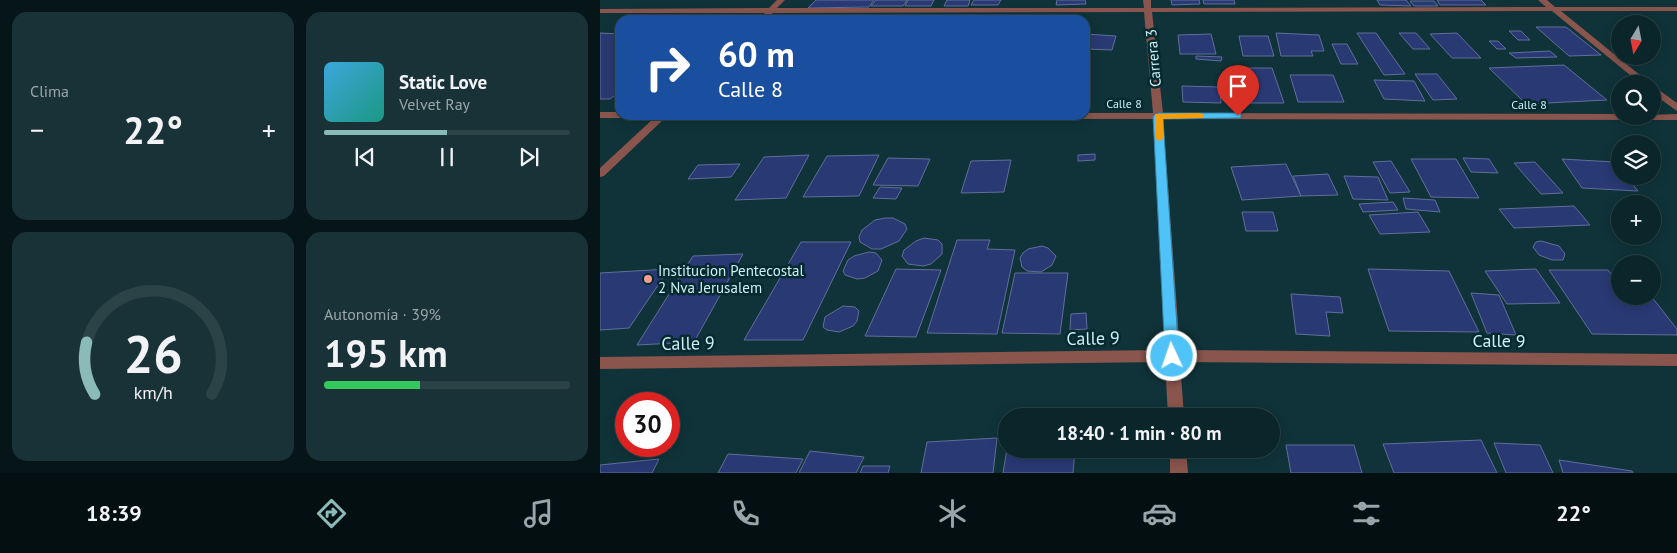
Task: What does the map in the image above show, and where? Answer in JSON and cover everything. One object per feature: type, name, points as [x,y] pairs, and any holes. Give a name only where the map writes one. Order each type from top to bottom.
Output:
[{"type":"street","points":[[767,15],[781,0]]},
{"type":"street","points":[[1542,0],[1552,10],[1635,75]]},
{"type":"street","points":[[600,11],[770,12],[1148,5],[1552,10],[1677,9]]},
{"type":"street","name":"Carrera 3","points":[[1148,5],[1158,116],[1175,408]]},
{"type":"street","points":[[1661,95],[1677,108]]},
{"type":"street","name":"Calle 8","points":[[600,115],[615,115]]},
{"type":"street","name":"Calle 8","points":[[1090,116],[1677,117]]},
{"type":"street","points":[[600,174],[658,120]]},
{"type":"street","name":"Calle 9","points":[[600,363],[1172,356],[1677,360]]},
{"type":"street","points":[[1179,458],[1180,473]]},
{"type":"building","points":[[816,0],[874,0],[869,7],[808,8]]},
{"type":"building","points":[[876,0],[907,0],[903,6],[871,6]]},
{"type":"building","points":[[908,0],[934,0],[931,6],[905,6]]},
{"type":"building","points":[[947,0],[970,0],[968,6],[944,6]]},
{"type":"building","points":[[974,0],[1001,0],[998,5],[971,5]]},
{"type":"building","points":[[1057,0],[1085,0],[1086,4],[1056,5]]},
{"type":"building","points":[[1171,0],[1199,0],[1200,4],[1172,5]]},
{"type":"building","points":[[1203,0],[1234,0],[1235,4],[1204,4]]},
{"type":"building","points":[[1377,0],[1406,0],[1411,6],[1380,5]]},
{"type":"building","points":[[1437,0],[1481,0],[1486,5],[1440,5]]},
{"type":"building","points":[[1410,1],[1434,1],[1438,6],[1414,6]]},
{"type":"building","points":[[1536,27],[1566,27],[1601,55],[1569,56]]},
{"type":"building","points":[[1509,31],[1521,31],[1530,40],[1518,40]]},
{"type":"building","points":[[600,33],[615,34],[615,95],[610,99],[600,99]]},
{"type":"building","points":[[1276,33],[1319,35],[1324,51],[1311,51],[1313,56],[1281,56]]},
{"type":"building","points":[[1357,33],[1376,33],[1405,74],[1384,75]]},
{"type":"building","points":[[1399,33],[1416,33],[1430,49],[1413,49]]},
{"type":"building","points":[[1457,33],[1481,58],[1452,58],[1430,34]]},
{"type":"building","points":[[1090,34],[1116,36],[1112,50],[1090,49]]},
{"type":"building","points":[[1211,34],[1216,54],[1180,54],[1178,35]]},
{"type":"building","points":[[1239,36],[1268,36],[1274,56],[1243,56]]},
{"type":"building","points":[[1489,41],[1498,41],[1506,49],[1497,49]]},
{"type":"building","points":[[1332,44],[1347,44],[1358,64],[1341,64]]},
{"type":"building","points":[[1550,51],[1557,57],[1516,58],[1509,53]]},
{"type":"building","points":[[1196,56],[1222,57],[1221,61],[1196,59]]},
{"type":"building","points":[[1564,65],[1607,100],[1526,104],[1489,68]]},
{"type":"building","points":[[1238,68],[1272,68],[1284,103],[1247,103]]},
{"type":"building","points":[[1415,74],[1437,74],[1457,99],[1433,100]]},
{"type":"building","points":[[1290,75],[1333,75],[1344,102],[1298,102]]},
{"type":"building","points":[[1374,80],[1414,81],[1425,101],[1384,99]]},
{"type":"building","points":[[1182,86],[1220,87],[1221,103],[1183,102]]},
{"type":"building","points":[[1095,154],[1095,160],[1078,161],[1078,155]]},
{"type":"building","points":[[809,155],[786,198],[735,200],[764,157]]},
{"type":"building","points":[[879,155],[859,196],[803,197],[827,156]]},
{"type":"building","points":[[888,158],[930,159],[918,186],[873,185]]},
{"type":"building","points":[[1463,158],[1489,159],[1498,173],[1471,172]]},
{"type":"building","points":[[1411,159],[1456,159],[1479,198],[1431,197]]},
{"type":"building","points":[[1562,159],[1611,162],[1611,185],[1633,185],[1638,191],[1582,188]]},
{"type":"building","points":[[1011,160],[1004,192],[961,193],[971,161]]},
{"type":"building","points":[[1391,161],[1410,192],[1390,193],[1373,162]]},
{"type":"building","points":[[1535,162],[1563,193],[1541,194],[1514,163]]},
{"type":"building","points":[[740,164],[731,177],[688,179],[698,165]]},
{"type":"building","points":[[1286,164],[1301,196],[1242,200],[1231,167]]},
{"type":"building","points":[[1328,174],[1338,195],[1301,196],[1293,176]]},
{"type":"building","points":[[1344,176],[1378,177],[1388,200],[1353,199]]},
{"type":"building","points":[[880,187],[902,188],[896,199],[873,198]]},
{"type":"building","points":[[1403,198],[1435,200],[1440,212],[1406,209]]},
{"type":"building","points":[[1393,202],[1398,210],[1363,212],[1359,204]]},
{"type":"building","points":[[1574,206],[1590,225],[1514,228],[1499,209]]},
{"type":"building","points":[[1242,212],[1273,212],[1278,231],[1246,231]]},
{"type":"building","points":[[1418,212],[1430,232],[1380,234],[1369,215]]},
{"type":"building","points":[[893,218],[905,224],[907,229],[899,241],[881,249],[872,249],[860,242],[859,237],[862,230],[875,220]]},
{"type":"building","points":[[924,238],[938,240],[942,244],[942,254],[931,264],[923,266],[908,264],[902,256],[904,250],[916,241]]},
{"type":"building","points":[[957,240],[990,240],[987,249],[1015,250],[997,334],[927,333]]},
{"type":"building","points":[[1541,241],[1559,246],[1565,254],[1563,260],[1552,260],[1539,255],[1533,247],[1536,242]]},
{"type":"building","points":[[801,242],[851,242],[803,340],[744,340]]},
{"type":"building","points":[[1042,246],[1048,248],[1056,256],[1052,265],[1041,272],[1027,271],[1022,267],[1020,258],[1023,253],[1028,249]]},
{"type":"building","points":[[869,252],[876,253],[882,260],[878,271],[865,278],[857,279],[845,275],[843,271],[848,260],[854,256]]},
{"type":"building","points":[[743,254],[694,342],[637,345],[693,256]]},
{"type":"building","points":[[669,269],[629,328],[600,330],[600,273]]},
{"type":"building","points":[[896,269],[941,270],[916,337],[865,336]]},
{"type":"building","points":[[1368,269],[1449,271],[1479,332],[1389,331]]},
{"type":"building","points":[[1536,269],[1560,303],[1507,304],[1485,271]]},
{"type":"building","points":[[1549,270],[1608,270],[1611,274],[1611,305],[1658,305],[1677,329],[1677,335],[1592,334]]},
{"type":"building","points":[[1015,273],[1068,273],[1060,334],[1002,333]]},
{"type":"building","points":[[1471,293],[1499,295],[1516,335],[1487,333]]},
{"type":"building","points":[[1291,294],[1340,297],[1343,313],[1326,312],[1330,336],[1296,334]]},
{"type":"building","points":[[843,306],[855,307],[859,311],[857,321],[853,326],[839,332],[827,330],[823,327],[825,317]]},
{"type":"building","points":[[1086,313],[1087,329],[1070,330],[1071,314]]},
{"type":"building","points":[[997,438],[993,473],[921,473],[927,442]]},
{"type":"building","points":[[1481,440],[1497,473],[1394,473],[1383,444]]},
{"type":"building","points":[[1494,443],[1540,445],[1553,473],[1506,473]]},
{"type":"building","points":[[1286,445],[1354,445],[1362,473],[1291,473]]},
{"type":"building","points":[[810,451],[864,457],[856,473],[799,473]]},
{"type":"building","points":[[728,454],[803,459],[796,473],[718,473]]},
{"type":"building","points":[[1006,458],[1074,458],[1073,473],[1003,473]]},
{"type":"building","points":[[659,459],[652,473],[600,473],[600,465]]},
{"type":"building","points":[[1559,460],[1632,471],[1633,473],[1563,473]]},
{"type":"building","points":[[863,466],[890,466],[888,473],[860,473]]},
{"type":"slow traffic","points":[[1159,138],[1158,116],[1199,116]]},
{"type":"place","name":"Institucion Pentecostal 2 Nva Jerusalem","points":[[648,279]]},
{"type":"route","points":[[1172,356],[1158,116],[1238,116]]}]
